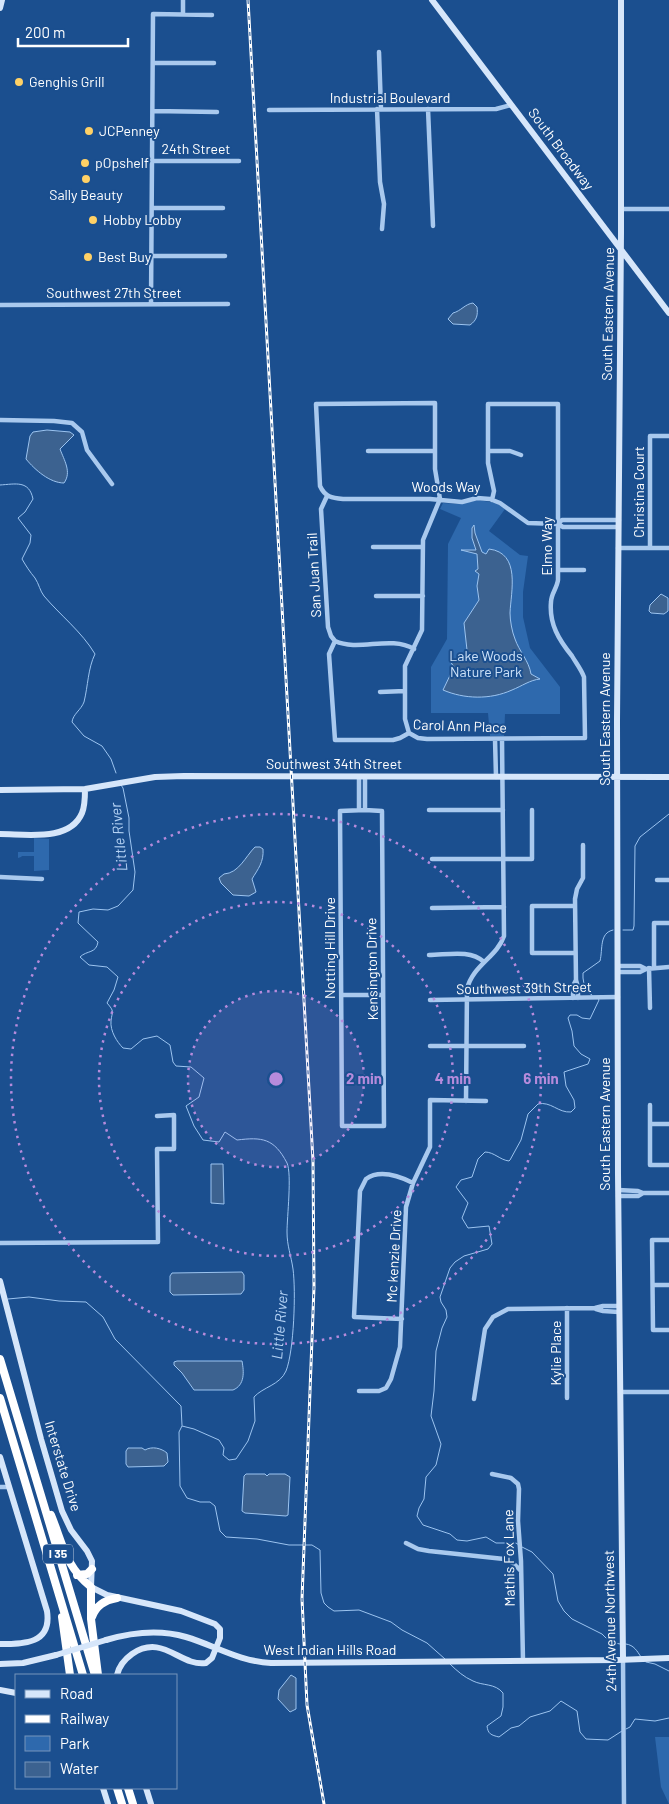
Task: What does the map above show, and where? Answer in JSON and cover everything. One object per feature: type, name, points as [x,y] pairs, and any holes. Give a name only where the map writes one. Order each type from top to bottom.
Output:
[{"type":"highway","name":"I 35","points":[[0,1359],[36,1482],[97,1674]]},
{"type":"highway","name":"I 35","points":[[0,1398],[83,1674]]},
{"type":"highway","points":[[36,1482],[69,1562],[77,1575],[91,1587],[91,1619],[97,1674]]},
{"type":"highway","points":[[77,1575],[87,1574],[92,1570]]},
{"type":"highway","points":[[91,1619],[99,1605],[107,1600],[117,1598]]},
{"type":"highway","points":[[60,1600],[70,1674]]},
{"type":"highway","points":[[117,1789],[122,1804]]},
{"type":"highway","points":[[128,1789],[133,1804]]},
{"type":"street","points":[[0,8],[2,0]]},
{"type":"street","points":[[183,0],[183,14]]},
{"type":"street","name":"South Broadway","points":[[432,0],[669,314]]},
{"type":"street","name":"South Eastern Avenue","points":[[620,1439],[617,721],[621,0]]},
{"type":"street","points":[[151,304],[153,14],[212,14]]},
{"type":"street","points":[[379,52],[380,182],[384,204],[382,230]]},
{"type":"street","points":[[153,63],[214,63]]},
{"type":"street","name":"Industrial Boulevard","points":[[269,110],[496,109],[511,105]]},
{"type":"street","points":[[428,109],[433,226]]},
{"type":"street","points":[[153,111],[217,112]]},
{"type":"street","name":"24th Street","points":[[152,161],[240,161]]},
{"type":"street","points":[[152,208],[223,208]]},
{"type":"street","points":[[621,208],[669,209]]},
{"type":"street","points":[[152,256],[225,256]]},
{"type":"street","name":"Southwest 27th Street","points":[[0,305],[228,304]]},
{"type":"street","points":[[327,496],[320,486],[316,404],[435,404],[435,469],[440,500],[424,536],[422,630],[405,666],[405,719],[409,733]]},
{"type":"street","name":"Elmo Way","points":[[488,451],[488,404],[558,404],[558,583],[552,593],[552,619],[561,641],[584,677],[585,738]]},
{"type":"street","points":[[0,420],[72,423],[82,432],[87,450],[112,484]]},
{"type":"street","name":"Christina Court","points":[[650,548],[650,436],[669,436]]},
{"type":"street","points":[[368,451],[435,451]]},
{"type":"street","points":[[492,500],[494,487],[488,463],[488,451],[510,451],[521,455]]},
{"type":"street","name":"Woods Way","points":[[327,496],[343,499],[462,502],[477,498],[492,500],[528,522],[558,524],[562,520],[618,524]]},
{"type":"street","name":"San Juan Trail","points":[[327,496],[321,509],[329,632],[335,641],[330,654],[335,740]]},
{"type":"street","points":[[373,547],[423,547]]},
{"type":"street","points":[[618,548],[669,548]]},
{"type":"street","points":[[558,570],[584,570]]},
{"type":"street","points":[[376,596],[423,596]]},
{"type":"street","points":[[335,641],[347,644],[400,643],[414,649]]},
{"type":"street","points":[[380,692],[405,692]]},
{"type":"street","name":"Carol Ann Place","points":[[335,740],[394,740],[409,733],[412,736],[422,738],[585,738]]},
{"type":"street","points":[[499,777],[502,738]]},
{"type":"street","points":[[486,1101],[466,1101],[466,989],[470,979],[502,942],[504,932],[503,810],[495,739]]},
{"type":"street","name":"Southwest 34th Street","points":[[0,790],[85,789],[155,777],[184,776],[669,777]]},
{"type":"street","points":[[362,777],[365,810]]},
{"type":"street","points":[[359,810],[362,777]]},
{"type":"street","points":[[0,834],[54,834],[64,832],[77,821],[82,812],[85,789]]},
{"type":"street","points":[[429,810],[503,810]]},
{"type":"street","points":[[432,859],[532,859],[532,810]]},
{"type":"street","name":"Notting Hill Drive","points":[[382,811],[340,811],[342,1126],[384,1126]]},
{"type":"street","name":"Kensington Drive","points":[[382,811],[384,1126]]},
{"type":"street","points":[[576,998],[578,986],[576,980],[575,906],[577,889],[583,878],[583,845]]},
{"type":"street","points":[[0,876],[42,879]]},
{"type":"street","points":[[657,880],[669,880]]},
{"type":"street","points":[[575,906],[532,906],[532,953],[576,953]]},
{"type":"street","points":[[432,908],[504,907]]},
{"type":"street","points":[[650,1008],[650,968],[654,923],[669,923]]},
{"type":"street","points":[[429,955],[472,955],[484,962]]},
{"type":"street","points":[[618,969],[640,966],[650,968],[669,967]]},
{"type":"street","points":[[342,995],[383,995]]},
{"type":"street","name":"Southwest 39th Street","points":[[430,1000],[618,997]]},
{"type":"street","points":[[430,1046],[524,1046]]},
{"type":"street","name":"Mc kenzie Drive","points":[[359,1391],[378,1391],[386,1388],[391,1379],[400,1347],[406,1207],[413,1183],[430,1147],[430,1100],[466,1101]]},
{"type":"street","points":[[650,1106],[650,1165],[669,1165]]},
{"type":"street","points":[[0,1243],[158,1242],[157,1149],[174,1149],[174,1115],[157,1116]]},
{"type":"street","points":[[651,1124],[669,1124]]},
{"type":"street","points":[[402,1319],[354,1317],[360,1191],[366,1179],[377,1174],[400,1177],[413,1183]]},
{"type":"street","points":[[618,1193],[638,1191],[643,1193],[669,1193]]},
{"type":"street","points":[[669,1240],[652,1240],[653,1330],[669,1330]]},
{"type":"street","name":"Interstate Drive","points":[[0,1281],[40,1438],[62,1511],[71,1530],[90,1557],[92,1570],[91,1587]]},
{"type":"street","points":[[652,1285],[669,1285]]},
{"type":"street","points":[[474,1399],[485,1329],[493,1317],[502,1311],[512,1309],[595,1308],[603,1306],[619,1309]]},
{"type":"street","name":"Kylie Place","points":[[567,1308],[567,1398]]},
{"type":"street","points":[[620,1392],[669,1392]]},
{"type":"street","name":"24th Avenue Northwest","points":[[620,1439],[624,1804]]},
{"type":"street","points":[[0,1457],[48,1620],[45,1630],[36,1640],[22,1644],[0,1644]]},
{"type":"street","name":"Mathis Fox Lane","points":[[492,1474],[511,1478],[519,1486],[518,1531],[523,1661]]},
{"type":"street","points":[[0,1487],[9,1487]]},
{"type":"street","points":[[406,1543],[418,1549],[429,1551],[504,1559],[513,1563],[521,1571]]},
{"type":"street","points":[[91,1587],[103,1594],[117,1598],[181,1611],[218,1626],[221,1632],[210,1661],[201,1664],[165,1649],[151,1647],[130,1655],[118,1674]]},
{"type":"street","name":"West Indian Hills Road","points":[[0,1664],[23,1663],[131,1633],[159,1632],[186,1637],[236,1658],[263,1663],[669,1658]]},
{"type":"street","points":[[0,1690],[15,1693]]},
{"type":"street","points":[[103,1789],[108,1804]]},
{"type":"street","points":[[146,1789],[150,1804]]},
{"type":"green space","name":"Lake Woods Nature Park","points":[[478,500],[496,503],[505,509],[489,531],[520,555],[528,556],[523,592],[523,617],[530,648],[560,687],[560,714],[505,714],[504,736],[490,736],[488,713],[431,713],[431,667],[447,639],[448,544],[461,518],[440,509],[443,503],[458,504]]},
{"type":"green space","points":[[34,838],[49,839],[49,870],[34,871],[34,856],[18,858],[18,852],[34,852]]},
{"type":"green space","points":[[655,1737],[669,1737],[669,1804],[661,1787]]},
{"type":"water","points":[[473,303],[477,307],[477,315],[470,325],[453,324],[448,319],[453,313]]},
{"type":"water","points":[[47,430],[70,432],[74,435],[60,449],[67,470],[64,483],[53,481],[43,475],[26,459],[30,436],[33,432]]},
{"type":"water","points":[[474,525],[482,552],[486,554],[489,549],[499,552],[510,565],[512,574],[511,626],[531,674],[540,679],[504,693],[486,697],[468,697],[443,690],[454,667],[450,661],[456,662],[467,650],[464,623],[479,600],[477,586],[479,574],[475,571],[478,569],[477,554],[461,550],[476,550],[472,538],[472,528]]},
{"type":"water","points":[[661,594],[668,598],[668,611],[664,614],[651,613],[649,611],[650,605]]},
{"type":"water","points":[[255,847],[263,849],[262,862],[252,879],[256,892],[249,896],[233,895],[221,883],[219,878],[238,868]]},
{"type":"water","points":[[211,1164],[223,1164],[224,1204],[211,1203]]},
{"type":"water","points":[[242,1272],[244,1275],[244,1290],[241,1294],[173,1295],[170,1292],[170,1276],[172,1273]]},
{"type":"water","points":[[242,1361],[242,1382],[233,1390],[194,1390],[174,1365],[174,1362]]},
{"type":"water","points":[[128,1448],[162,1450],[167,1453],[168,1462],[164,1466],[128,1467],[126,1464],[126,1451]]},
{"type":"water","points":[[246,1474],[265,1474],[267,1476],[269,1474],[285,1474],[290,1477],[288,1515],[245,1513],[242,1511],[244,1476]]},
{"type":"water","points":[[291,1675],[296,1678],[296,1709],[290,1712],[278,1699],[279,1690]]},
{"type":"waterway","name":"Little River","points":[[0,485],[21,484],[31,493],[33,499],[25,512],[18,518],[31,535],[30,543],[22,559],[44,596],[77,631],[95,654],[89,671],[84,702],[72,722],[84,736],[102,746],[111,759],[116,773]]},
{"type":"waterway","name":"Little River","points":[[121,785],[129,818],[135,872],[133,890],[118,906],[108,910],[93,909],[79,912],[78,923],[98,942],[93,950],[80,957],[89,965],[107,967],[118,977],[107,1003],[112,1012],[111,1025],[113,1032],[123,1048],[131,1049],[143,1039],[157,1036],[170,1045],[173,1062],[176,1066],[191,1067],[204,1078],[199,1097],[186,1106],[194,1126],[203,1140],[219,1142],[225,1132],[237,1140],[260,1139],[266,1141],[277,1148],[287,1163],[288,1169],[287,1237],[293,1269],[294,1306],[293,1336],[286,1371],[280,1380],[254,1397],[255,1421],[248,1441],[236,1459],[229,1460],[223,1455],[224,1448],[219,1440],[182,1426]]},
{"type":"waterway","points":[[623,930],[633,930],[634,926],[635,846],[640,837],[669,814]]},
{"type":"waterway","points":[[592,995],[585,990],[583,973],[600,961],[605,934],[613,930]]},
{"type":"waterway","points":[[519,1545],[516,1543],[496,1543],[486,1537],[467,1541],[457,1540],[450,1534],[423,1525],[417,1516],[424,1499],[426,1477],[436,1465],[441,1444],[431,1416],[436,1351],[447,1317],[440,1297],[450,1268],[455,1262],[464,1256],[488,1249],[492,1244],[489,1226],[468,1228],[462,1218],[468,1203],[456,1187],[461,1180],[472,1177],[478,1159],[485,1152],[510,1160],[521,1140],[528,1114],[538,1104],[547,1104],[566,1112],[571,1112],[575,1108],[574,1100],[566,1086],[564,1072],[588,1064],[590,1059],[581,1054],[574,1046],[568,1018],[570,1015],[577,1015],[590,1019],[599,1000],[598,998]]},
{"type":"waterway","points":[[8,1299],[29,1297],[86,1302],[103,1317],[115,1339],[181,1406],[182,1425]]},
{"type":"waterway","name":"Little River","points":[[182,1426],[179,1432],[180,1486],[187,1498],[200,1502],[210,1502],[215,1506],[220,1531],[226,1537],[257,1539],[289,1545],[312,1545],[320,1550],[321,1593],[324,1603],[328,1607],[334,1611],[359,1610],[391,1622],[427,1643],[445,1659]]},
{"type":"waterway","points":[[522,1547],[532,1552],[553,1574],[558,1601],[572,1619],[602,1634],[610,1642],[620,1644]]},
{"type":"waterway","points":[[626,1644],[633,1647],[641,1657]]},
{"type":"waterway","points":[[646,1662],[669,1671]]},
{"type":"waterway","name":"Little River","points":[[450,1664],[461,1674],[477,1683],[493,1686],[503,1693],[501,1716],[487,1726],[490,1734],[494,1736],[499,1737],[511,1728],[519,1726],[530,1717],[550,1711],[561,1701],[577,1711],[580,1732],[586,1739],[608,1740],[622,1731]]},
{"type":"waterway","name":"Little River","points":[[626,1729],[630,1727],[635,1719],[655,1721],[669,1718]]},
{"type":"railway","points":[[248,0],[313,1161],[314,1287],[302,1599],[307,1705],[324,1804]]},
{"type":"place","name":"Genghis Grill","points":[[19,82]]},
{"type":"place","name":"JCPenney","points":[[89,131]]},
{"type":"place","name":"pOpshelf","points":[[85,163]]},
{"type":"place","name":"Sally Beauty","points":[[86,179]]},
{"type":"place","name":"Hobby Lobby","points":[[93,220]]},
{"type":"place","name":"Best Buy","points":[[88,257]]}]
